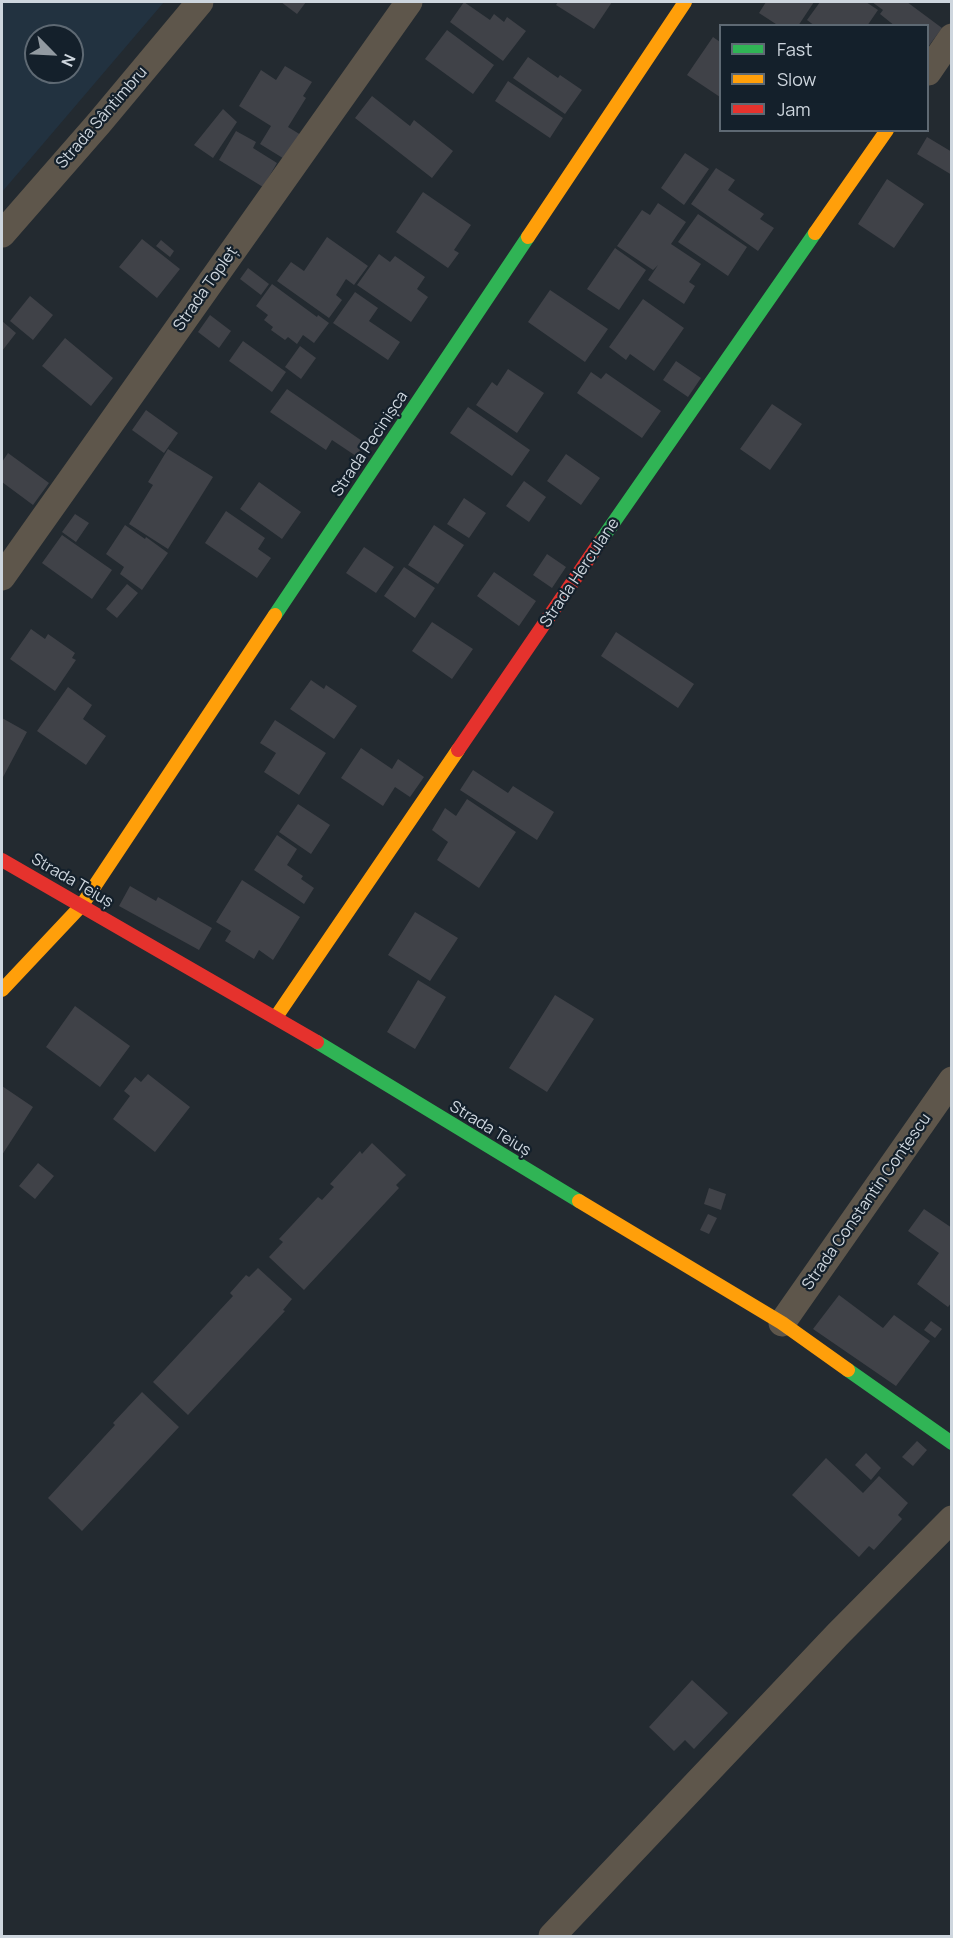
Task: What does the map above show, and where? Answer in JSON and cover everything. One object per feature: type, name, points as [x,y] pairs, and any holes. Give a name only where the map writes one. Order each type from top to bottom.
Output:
[{"type":"street","name":"Strada Sântimbru","points":[[2,234],[200,2]]},
{"type":"street","name":"Strada Topleț","points":[[2,577],[409,2]]},
{"type":"street","name":"Strada Pecinișca","points":[[2,990],[82,905],[685,2]]},
{"type":"street","points":[[929,69],[951,37]]},
{"type":"street","name":"Strada Herculane","points":[[276,1017],[612,525],[886,132]]},
{"type":"street","name":"Strada Teiuș","points":[[2,860],[276,1017],[484,1145],[782,1323],[951,1443]]},
{"type":"street","name":"Strada Constantin Conțescu","points":[[782,1323],[951,1080]]},
{"type":"street","points":[[552,1936],[747,1733],[837,1635],[951,1519]]},
{"type":"shaded area","points":[[2,2],[164,2],[2,192]]},
{"type":"building","points":[[281,2],[306,2],[297,14]]},
{"type":"building","points":[[464,2],[490,20],[494,14],[504,22],[507,17],[526,31],[503,61],[450,22]]},
{"type":"building","points":[[558,2],[612,2],[594,29],[556,5]]},
{"type":"building","points":[[766,2],[814,2],[799,24],[776,24],[759,13]]},
{"type":"building","points":[[820,2],[866,2],[878,10],[868,24],[812,24],[807,20]]},
{"type":"building","points":[[872,2],[907,2],[942,28],[929,46],[929,24],[892,24],[880,14],[883,10]]},
{"type":"building","points":[[447,30],[494,65],[473,94],[425,59]]},
{"type":"building","points":[[713,37],[719,41],[719,96],[687,75]]},
{"type":"building","points":[[528,57],[558,78],[560,75],[582,90],[565,114],[513,78]]},
{"type":"building","points":[[285,66],[312,82],[303,96],[306,98],[288,127],[301,135],[286,160],[260,144],[271,126],[239,106],[261,70],[276,80]]},
{"type":"building","points":[[508,81],[563,118],[550,138],[495,101]]},
{"type":"building","points":[[372,96],[410,126],[414,120],[453,151],[432,178],[355,118]]},
{"type":"building","points":[[223,109],[237,122],[213,158],[194,145]]},
{"type":"building","points":[[236,131],[256,142],[253,148],[277,163],[263,187],[219,160]]},
{"type":"building","points":[[927,137],[952,152],[952,175],[917,154]]},
{"type":"building","points":[[685,153],[709,169],[684,205],[661,188]]},
{"type":"building","points":[[716,168],[735,180],[728,190],[764,214],[760,219],[774,228],[758,251],[691,204]]},
{"type":"building","points":[[887,179],[924,204],[894,248],[858,224]]},
{"type":"building","points":[[423,192],[471,225],[454,250],[459,253],[448,268],[396,232]]},
{"type":"building","points":[[658,203],[686,222],[671,244],[701,264],[689,282],[695,286],[684,304],[648,280],[658,265],[653,270],[617,246],[642,210],[650,215]]},
{"type":"building","points":[[698,214],[747,247],[728,276],[678,242]]},
{"type":"building","points":[[327,237],[368,266],[354,285],[346,279],[336,295],[342,300],[329,318],[277,281],[291,262],[304,271]]},
{"type":"building","points":[[142,239],[180,269],[157,298],[119,267]]},
{"type":"building","points":[[161,240],[174,251],[170,257],[156,246]]},
{"type":"building","points":[[615,248],[646,270],[619,310],[587,289]]},
{"type":"building","points":[[379,254],[390,262],[395,256],[425,277],[417,289],[428,297],[411,322],[357,285]]},
{"type":"building","points":[[248,268],[269,284],[261,295],[240,279]]},
{"type":"building","points":[[272,284],[317,317],[318,315],[329,323],[314,343],[303,335],[297,344],[288,337],[285,340],[271,330],[273,327],[264,320],[268,315],[256,306]]},
{"type":"building","points":[[550,290],[608,329],[585,362],[528,322]]},
{"type":"building","points":[[355,292],[378,308],[369,321],[400,342],[388,360],[333,323]]},
{"type":"building","points":[[30,296],[53,315],[33,340],[10,321]]},
{"type":"building","points":[[643,299],[684,328],[654,371],[630,354],[626,360],[609,347]]},
{"type":"building","points":[[210,315],[231,331],[219,348],[198,332]]},
{"type":"building","points":[[2,321],[16,333],[2,351]]},
{"type":"building","points":[[65,338],[113,378],[91,406],[42,366]]},
{"type":"building","points":[[243,341],[286,372],[272,392],[229,361]]},
{"type":"building","points":[[300,346],[316,358],[301,379],[285,367]]},
{"type":"building","points":[[676,361],[701,378],[688,397],[663,380]]},
{"type":"building","points":[[508,369],[544,393],[517,433],[476,405],[492,382],[497,386]]},
{"type":"building","points":[[591,372],[601,379],[606,373],[661,411],[642,438],[577,393]]},
{"type":"building","points":[[287,389],[365,443],[356,456],[332,440],[326,450],[270,412]]},
{"type":"building","points":[[772,404],[802,424],[770,470],[740,449]]},
{"type":"building","points":[[468,407],[530,450],[512,476],[450,433]]},
{"type":"building","points":[[146,410],[178,433],[164,453],[132,430]]},
{"type":"building","points":[[168,449],[213,477],[168,549],[129,524],[153,485],[148,482]]},
{"type":"building","points":[[8,453],[49,483],[33,505],[2,482],[2,462]]},
{"type":"building","points":[[566,454],[600,478],[581,505],[547,481]]},
{"type":"building","points":[[524,481],[546,497],[529,522],[506,506]]},
{"type":"building","points":[[259,482],[301,512],[282,539],[240,509]]},
{"type":"building","points":[[464,498],[486,513],[469,538],[447,524]]},
{"type":"building","points":[[226,511],[265,538],[258,549],[271,558],[257,578],[205,543]]},
{"type":"building","points":[[75,514],[89,523],[76,542],[62,532]]},
{"type":"building","points":[[125,525],[168,553],[142,590],[120,574],[124,567],[106,554]]},
{"type":"building","points":[[434,525],[464,545],[438,584],[408,565]]},
{"type":"building","points":[[62,535],[112,570],[92,599],[42,563]]},
{"type":"building","points":[[364,547],[394,567],[376,593],[346,573]]},
{"type":"building","points":[[547,554],[566,567],[552,588],[533,575]]},
{"type":"building","points":[[404,567],[435,588],[415,618],[384,596]]},
{"type":"building","points":[[494,572],[536,601],[519,626],[477,596]]},
{"type":"building","points":[[127,584],[138,593],[117,618],[106,609]]},
{"type":"building","points":[[432,622],[473,649],[452,679],[412,651]]},
{"type":"building","points":[[31,629],[45,639],[48,634],[75,653],[72,658],[76,660],[55,691],[10,659]]},
{"type":"building","points":[[616,632],[694,684],[678,708],[601,656]]},
{"type":"building","points":[[311,680],[324,689],[326,685],[357,706],[334,739],[290,709]]},
{"type":"building","points":[[68,687],[92,705],[83,719],[106,736],[86,765],[37,731]]},
{"type":"building","points":[[2,718],[27,732],[2,779]]},
{"type":"building","points":[[275,720],[326,753],[299,795],[264,772],[276,753],[260,743]]},
{"type":"building","points":[[361,748],[392,769],[398,759],[424,777],[410,797],[395,787],[383,806],[341,778]]},
{"type":"building","points":[[473,770],[508,793],[513,786],[554,812],[537,840],[460,790]]},
{"type":"building","points":[[467,799],[516,832],[479,888],[437,860],[448,842],[432,830],[445,808],[456,816]]},
{"type":"building","points":[[298,804],[330,825],[311,854],[279,832]]},
{"type":"building","points":[[277,835],[297,849],[287,865],[303,876],[301,879],[314,888],[304,904],[254,870]]},
{"type":"building","points":[[242,880],[300,917],[273,960],[259,950],[254,959],[225,941],[231,931],[216,922]]},
{"type":"building","points":[[130,886],[156,901],[158,897],[212,928],[199,950],[119,906]]},
{"type":"building","points":[[415,912],[458,938],[430,981],[388,955]]},
{"type":"building","points":[[418,980],[446,997],[415,1049],[387,1032]]},
{"type":"building","points":[[555,995],[594,1019],[547,1092],[509,1068]]},
{"type":"building","points":[[75,1006],[130,1046],[100,1087],[46,1047]]},
{"type":"building","points":[[148,1074],[190,1107],[155,1152],[113,1119],[130,1096],[124,1091],[135,1077],[141,1082]]},
{"type":"building","points":[[2,1086],[33,1107],[2,1155]]},
{"type":"building","points":[[372,1143],[406,1175],[396,1185],[399,1188],[304,1290],[269,1257],[283,1242],[279,1239],[318,1197],[322,1200],[334,1187],[330,1184],[360,1151],[362,1154]]},
{"type":"building","points":[[38,1163],[54,1176],[35,1199],[19,1186]]},
{"type":"building","points":[[709,1188],[726,1194],[721,1210],[704,1204]]},
{"type":"building","points":[[924,1209],[952,1228],[952,1302],[948,1307],[917,1284],[939,1253],[908,1231]]},
{"type":"building","points":[[708,1214],[717,1218],[709,1234],[700,1230]]},
{"type":"building","points":[[258,1268],[292,1299],[283,1310],[285,1311],[188,1415],[153,1382],[233,1296],[230,1293],[246,1275],[249,1277]]},
{"type":"building","points":[[839,1295],[883,1328],[894,1315],[930,1341],[896,1386],[813,1329]]},
{"type":"building","points":[[931,1321],[942,1329],[935,1338],[924,1330]]},
{"type":"building","points":[[142,1392],[179,1427],[82,1531],[48,1498]]},
{"type":"building","points":[[917,1441],[927,1450],[913,1466],[902,1457]]},
{"type":"building","points":[[866,1453],[881,1468],[871,1480],[855,1465]]},
{"type":"building","points":[[826,1458],[863,1493],[879,1476],[908,1503],[898,1515],[902,1519],[874,1550],[869,1546],[859,1557],[792,1495]]},
{"type":"building","points":[[692,1680],[728,1713],[694,1749],[685,1740],[674,1751],[649,1727]]},
{"type":"traffic: fast","points":[[600,542],[815,233]]},
{"type":"traffic: fast","points":[[275,615],[528,237]]},
{"type":"traffic: fast","points":[[317,1042],[579,1201]]},
{"type":"traffic: fast","points":[[848,1370],[952,1443]]},
{"type":"traffic: slow","points":[[528,237],[685,2]]},
{"type":"traffic: slow","points":[[815,233],[886,132]]},
{"type":"traffic: slow","points":[[2,990],[82,905],[275,615]]},
{"type":"traffic: slow","points":[[276,1017],[458,750]]},
{"type":"traffic: slow","points":[[579,1201],[782,1323],[848,1370]]},
{"type":"traffic: jam","points":[[458,750],[600,542]]},
{"type":"traffic: jam","points":[[2,860],[317,1042]]}]
